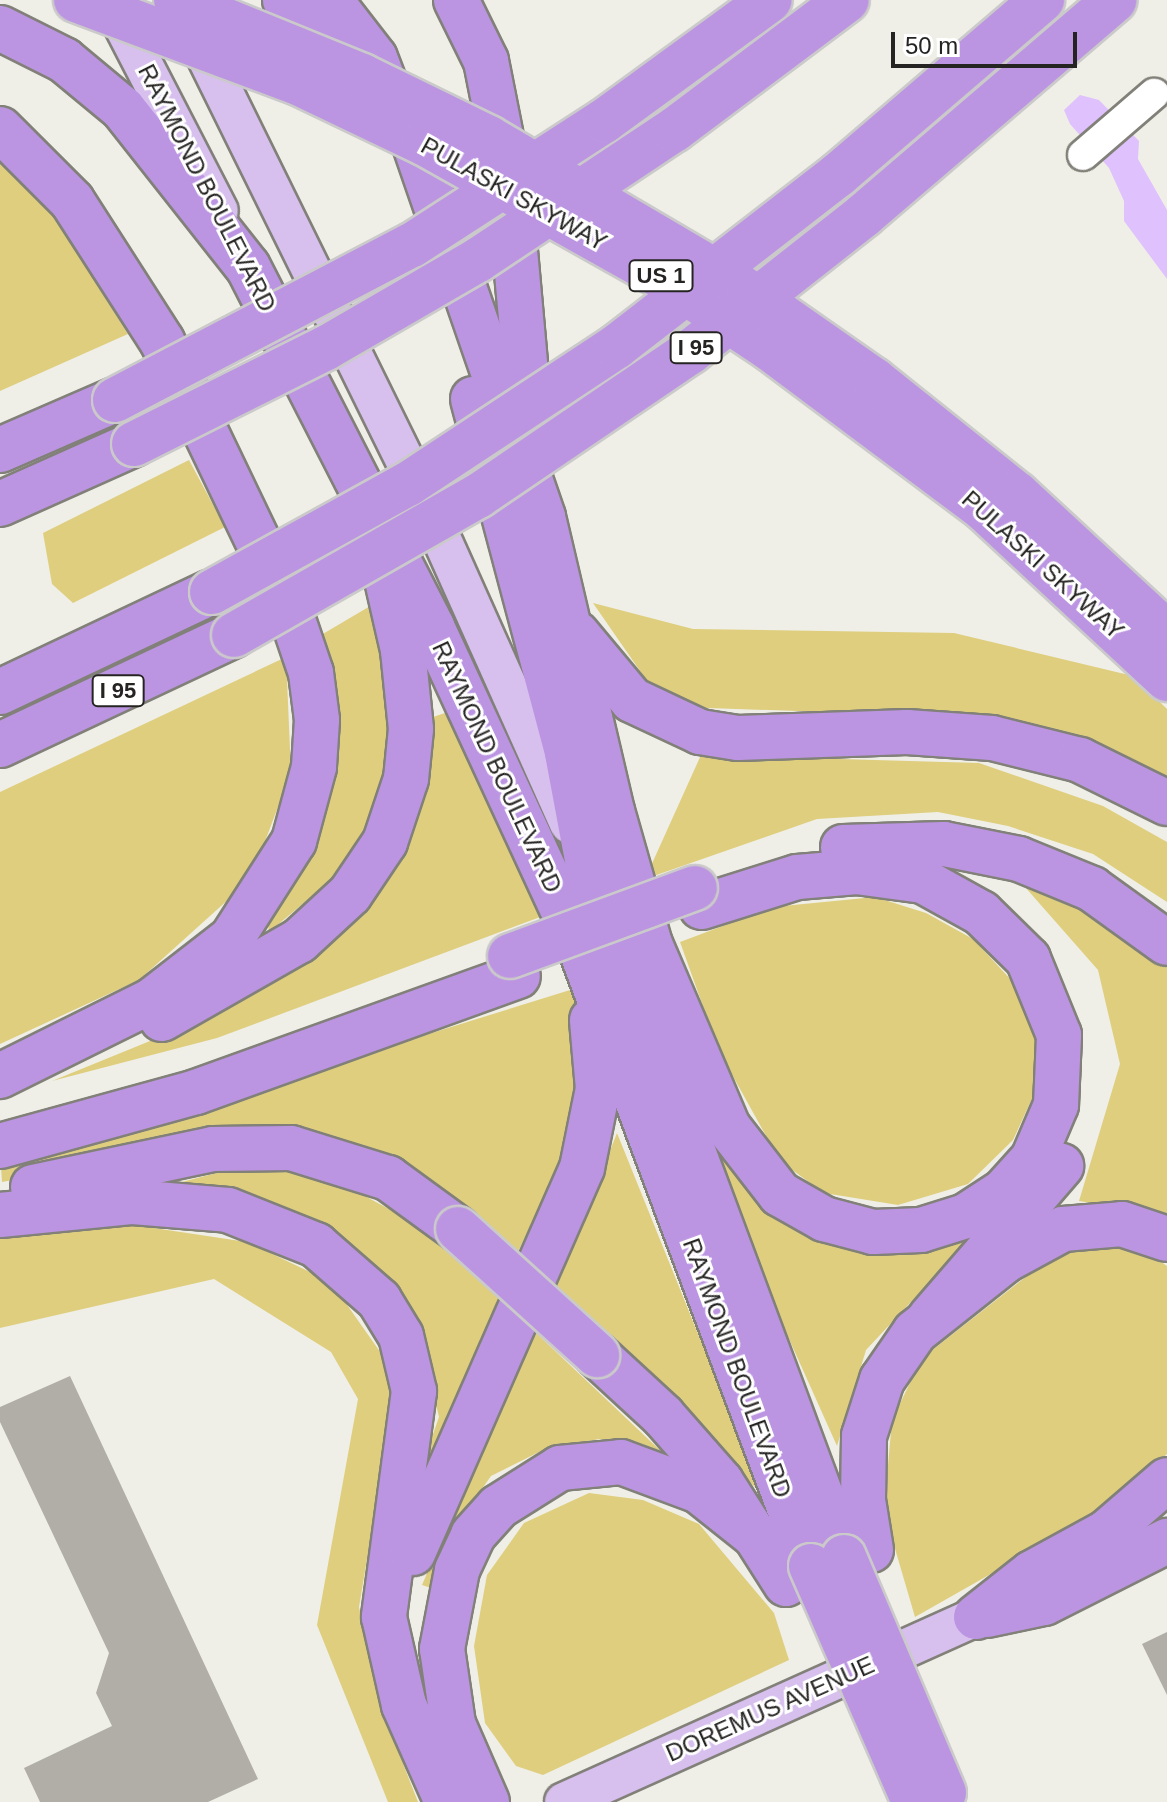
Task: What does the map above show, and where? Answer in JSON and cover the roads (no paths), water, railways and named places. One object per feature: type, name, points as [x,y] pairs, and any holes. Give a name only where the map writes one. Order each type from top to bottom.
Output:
[{"type":"highway","name":"PULASKI SKYWAY","points":[[76,0],[298,83],[424,143],[656,273],[806,374],[984,509],[1167,679]]},
{"type":"highway","name":"PULASKI SKYWAY","points":[[177,0],[373,75],[577,186],[802,328],[1017,494],[1167,633]]},
{"type":"highway","points":[[285,0],[373,75],[567,753],[589,871]]},
{"type":"highway","points":[[330,0],[422,157],[543,517],[615,823],[655,958],[715,1100],[759,1173],[780,1194],[824,1219],[890,1232],[966,1216],[1025,1169],[1053,1120],[1059,1035],[1028,959],[981,913],[923,881],[857,872],[797,877],[698,898]]},
{"type":"highway","points":[[456,0],[486,61],[508,172],[543,517]]},
{"type":"highway","points":[[0,450],[115,400],[412,245],[594,128],[770,0]]},
{"type":"highway","points":[[0,504],[134,444],[326,348],[478,260],[674,130],[847,0]]},
{"type":"highway","name":"I 95","points":[[0,692],[212,592],[421,475],[616,347],[838,175],[1042,0]]},
{"type":"highway","name":"I 95","points":[[0,745],[234,635],[478,496],[690,352],[864,215],[1115,0]]},
{"type":"highway","points":[[0,28],[64,60],[123,109],[248,267]]},
{"type":"highway","points":[[0,129],[72,201],[162,341],[287,602],[311,673],[317,720],[314,767],[294,841],[232,938],[151,1001],[0,1076]]},
{"type":"highway","name":"RAYMOND BOULEVARD","points":[[248,267],[354,474],[581,950],[828,1564]]},
{"type":"highway","points":[[0,1076],[92,1049],[233,984],[317,926],[375,860],[401,801],[411,729],[391,591],[354,474]]},
{"type":"highway","points":[[567,619],[632,700],[691,729],[738,738],[907,732],[992,738],[1080,760],[1167,803]]},
{"type":"highway","points":[[891,845],[962,870],[1018,906],[1063,961],[1086,1030],[1084,1104],[1066,1158],[1036,1202],[892,1362],[869,1416],[863,1477],[828,1564],[928,1800]]},
{"type":"highway","points":[[0,1146],[196,1092],[514,966],[698,898],[796,854],[891,845],[967,847],[1044,867],[1116,903],[1167,943]]},
{"type":"highway","name":"RAYMOND BOULEVARD","points":[[589,871],[828,1564]]},
{"type":"highway","points":[[396,1672],[418,1534],[574,1189],[593,1127],[598,1070],[581,950]]},
{"type":"highway","points":[[0,1118],[168,1078],[514,966]]},
{"type":"highway","points":[[0,1195],[184,1153],[266,1146],[366,1168],[407,1189],[458,1229],[597,1355],[683,1437],[758,1538]]},
{"type":"highway","points":[[0,1215],[133,1202],[228,1210],[301,1236],[369,1289],[401,1336],[414,1391],[384,1617],[396,1672],[447,1802]]},
{"type":"highway","points":[[930,1318],[1006,1260],[1063,1229],[1111,1223],[1167,1239]]},
{"type":"highway","points":[[487,1802],[453,1724],[442,1649],[457,1570],[473,1535],[498,1507],[560,1468],[621,1462],[699,1491],[758,1538],[828,1564],[928,1800]]},
{"type":"highway","points":[[976,1617],[1032,1573],[1107,1532],[1167,1480]]},
{"type":"highway","points":[[976,1617],[1044,1603],[1150,1550],[1167,1525]]},
{"type":"main road","name":"RAYMOND BOULEVARD","points":[[110,0],[248,267]]},
{"type":"main road","name":"RAYMOND BOULEVARD","points":[[177,0],[430,511],[589,871]]},
{"type":"main road","name":"DOREMUS AVENUE","points":[[564,1802],[976,1617]]},
{"type":"street","points":[[1083,155],[1154,94]]}]
